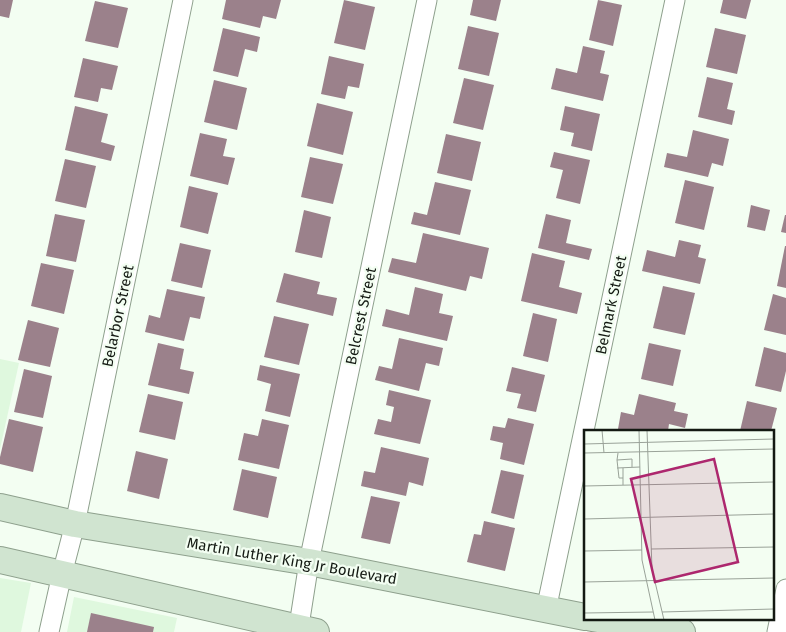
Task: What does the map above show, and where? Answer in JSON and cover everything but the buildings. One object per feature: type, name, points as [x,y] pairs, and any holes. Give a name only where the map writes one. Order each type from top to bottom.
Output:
[{"type":"main road","name":"Martin Luther King Jr Boulevard","points":[[0,507],[75,524],[309,562],[584,617]]},
{"type":"main road","points":[[0,560],[304,631]]},
{"type":"main road","points":[[605,620],[682,632]]},
{"type":"street","name":"Belarbor Street","points":[[50,632],[75,524],[183,0]]},
{"type":"street","name":"Belcrest Street","points":[[304,631],[309,562],[427,0]]},
{"type":"street","name":"Belmark Street","points":[[584,430],[675,0]]},
{"type":"street","name":"Belmark Street","points":[[546,610],[584,430]]},
{"type":"street","points":[[777,632],[786,589]]},
{"type":"shaded area","points":[[0,359],[19,363],[0,449]]},
{"type":"shaded area","points":[[0,578],[31,583],[21,632],[0,632]]},
{"type":"shaded area","points":[[74,597],[177,618],[174,632],[67,632]]}]
